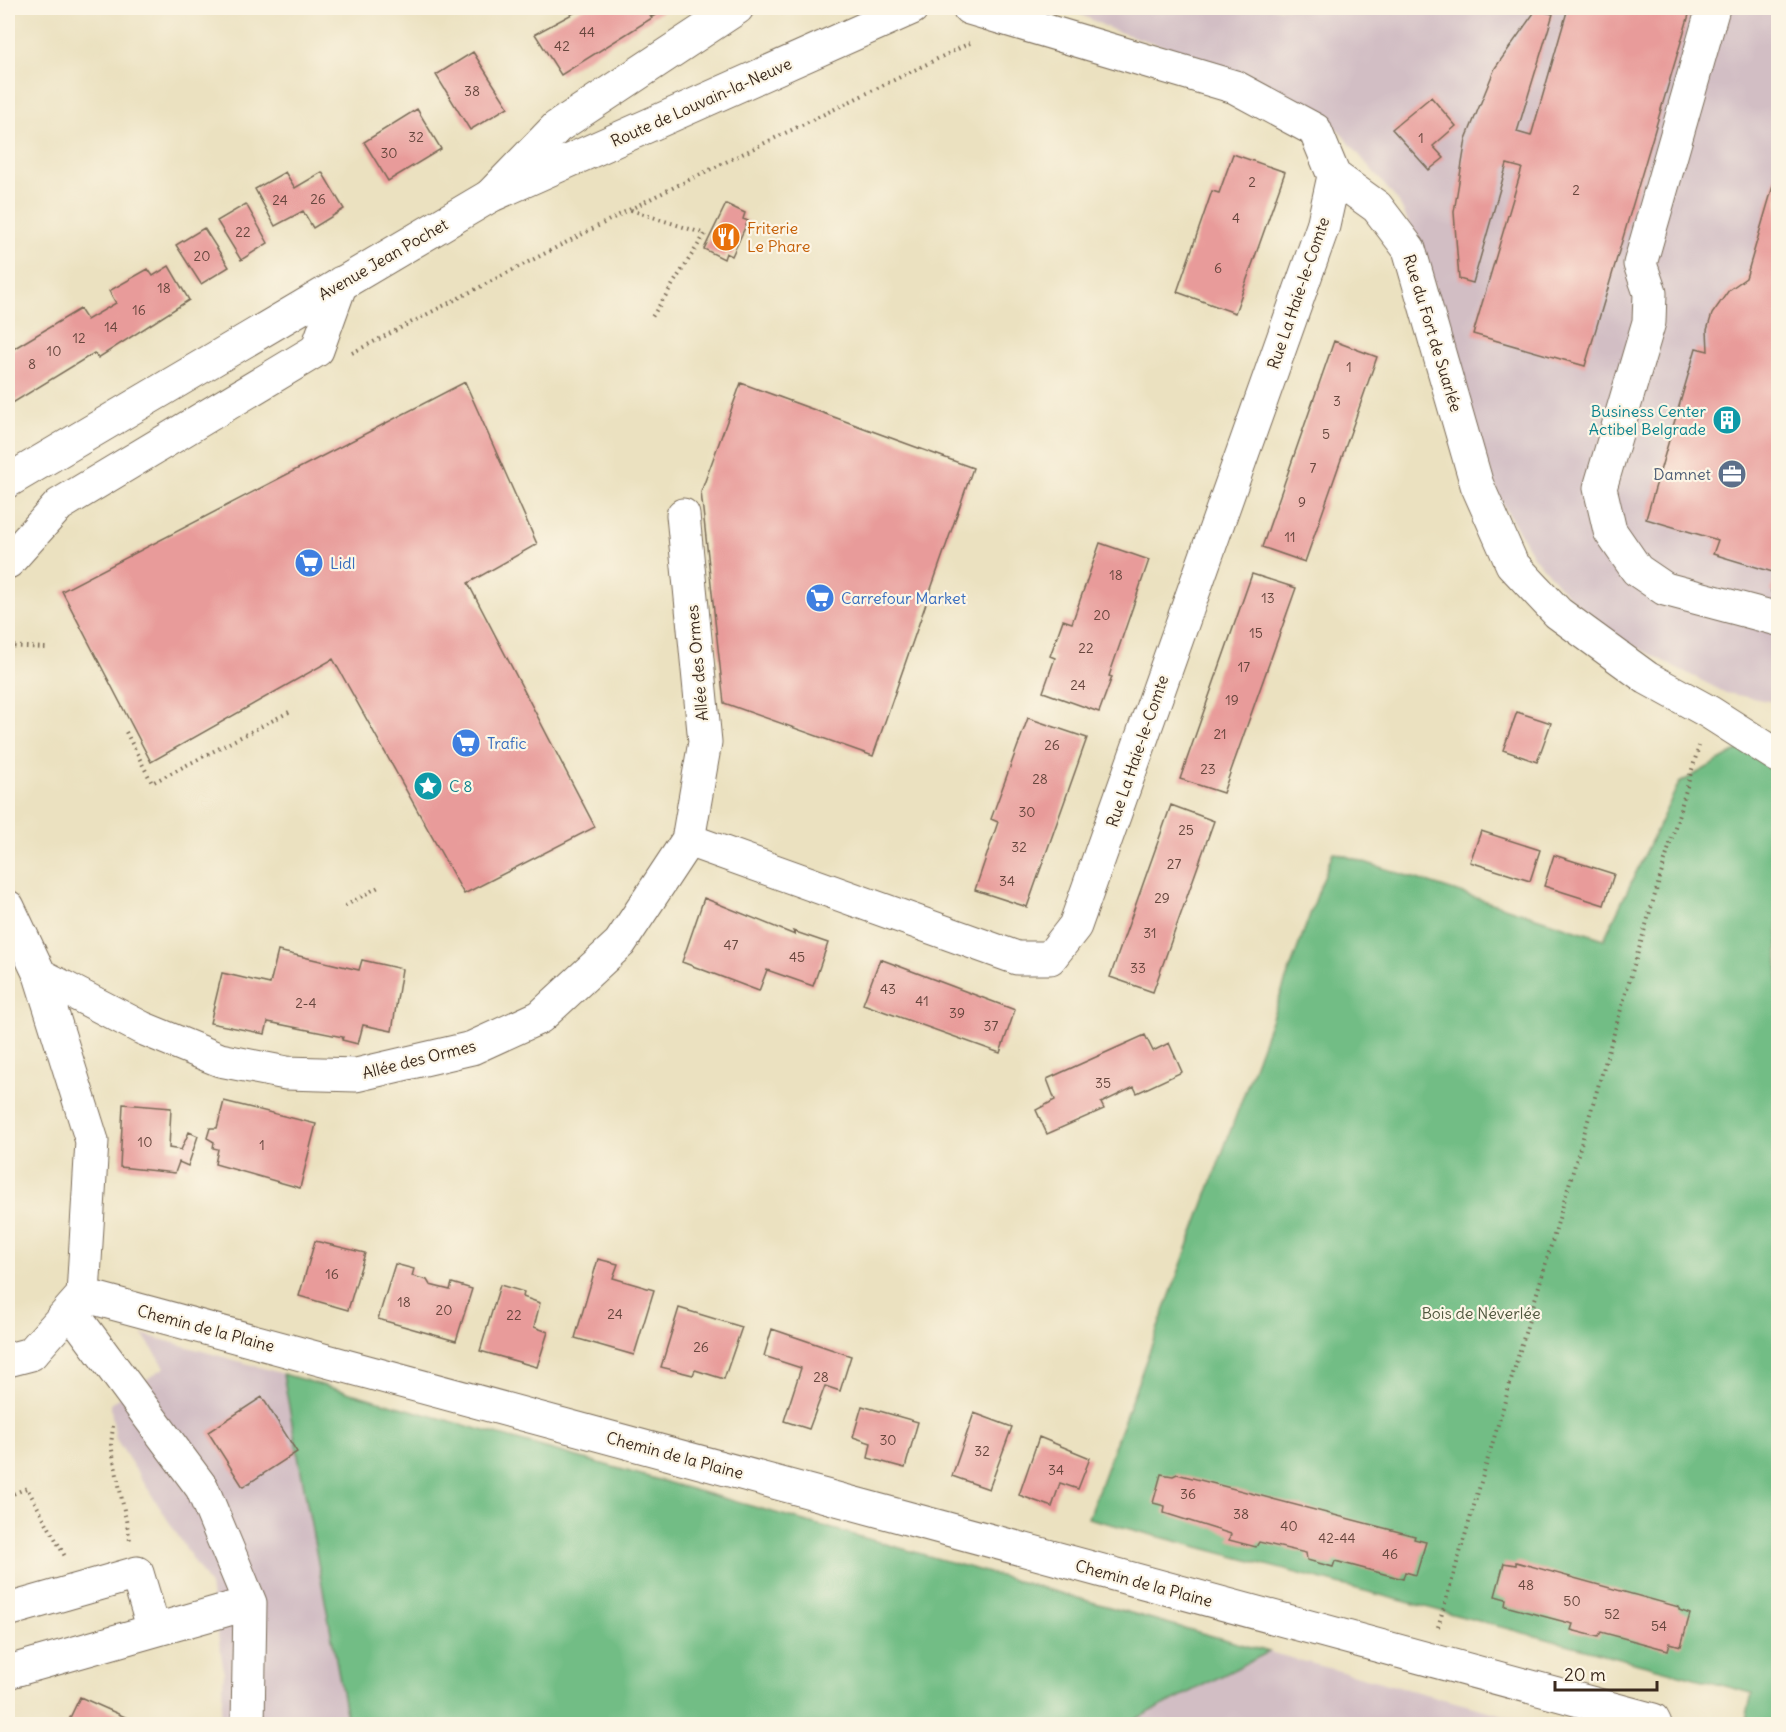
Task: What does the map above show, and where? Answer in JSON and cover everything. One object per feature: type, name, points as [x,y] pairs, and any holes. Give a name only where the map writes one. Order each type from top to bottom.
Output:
[{"type":"street","name":"Avenue Jean Pochet","points":[[8,481],[490,196],[557,127],[737,8]]},
{"type":"street","name":"Route de Louvain-la-Neuve","points":[[490,196],[912,8]]},
{"type":"street","points":[[969,8],[1235,87],[1315,130],[1334,176]]},
{"type":"street","points":[[1713,8],[1640,264],[1650,293],[1649,322],[1600,488],[1610,531],[1637,570],[1665,589],[1779,619]]},
{"type":"street","name":"Rue du Fort de Suarlée","points":[[1334,176],[1377,207],[1409,249],[1477,485],[1512,564],[1558,613],[1647,678],[1709,712],[1779,756]]},
{"type":"street","name":"Rue La Haie-le-Comte","points":[[688,840],[1017,958],[1050,958],[1075,926],[1323,226],[1334,176]]},
{"type":"street","points":[[8,562],[59,505],[317,350],[341,284]]},
{"type":"street","name":"Allée des Ormes","points":[[40,975],[142,1028],[220,1060],[286,1073],[356,1075],[472,1048],[540,1017],[621,943],[688,840],[705,742],[683,515]]},
{"type":"street","points":[[8,907],[40,975],[92,1141],[77,1302],[120,1377],[202,1488],[250,1603],[248,1725]]},
{"type":"street","points":[[8,1360],[31,1354],[77,1302]]},
{"type":"street","name":"Chemin de la Plaine","points":[[77,1302],[1653,1720],[1655,1725]]},
{"type":"street","points":[[8,1610],[137,1573],[154,1630]]},
{"type":"street","points":[[8,1672],[250,1603]]},
{"type":"path","points":[[341,358],[630,210],[1014,23]]},
{"type":"path","points":[[630,210],[705,234],[650,320]]},
{"type":"path","points":[[8,646],[46,648]]},
{"type":"path","points":[[126,732],[152,783],[291,711]]},
{"type":"path","points":[[1429,1660],[1709,712]]},
{"type":"path","points":[[345,906],[380,886]]},
{"type":"path","points":[[120,1377],[111,1444],[137,1573]]},
{"type":"path","points":[[8,1496],[27,1488],[83,1588]]},
{"type":"shaded area","points":[[1073,8],[1778,8],[1778,703],[1726,693],[1624,641],[1571,599],[1533,556],[1499,497],[1454,369],[1428,262],[1398,201],[1338,130],[1309,106],[1203,59],[1113,30],[1077,13]]},
{"type":"shaded area","points":[[142,1334],[1269,1652],[1537,1724],[220,1724],[224,1672],[210,1586],[116,1439],[110,1404],[165,1367]]},
{"type":"green space","name":"Bois de Néverlée","points":[[1778,728],[1778,1724],[1745,1724],[1752,1693],[1088,1518],[1333,852],[1604,939],[1679,783]]},
{"type":"green space","points":[[283,1374],[1269,1652],[1126,1724],[348,1724]]},
{"type":"building","points":[[583,8],[646,8],[652,18],[561,75],[535,34]]},
{"type":"building","points":[[647,8],[668,8],[652,17]]},
{"type":"building","points":[[1568,8],[1691,8],[1585,366],[1473,334],[1522,168],[1507,164],[1473,283],[1459,279],[1454,212],[1466,139],[1495,68],[1536,10],[1553,14],[1517,132],[1531,136]]},
{"type":"building","points":[[473,52],[508,107],[470,130],[436,75]]},
{"type":"building","points":[[1431,97],[1456,126],[1433,146],[1444,158],[1429,170],[1392,129]]},
{"type":"building","points":[[417,109],[441,149],[388,181],[364,142]]},
{"type":"building","points":[[1233,154],[1285,172],[1235,313],[1177,292],[1212,191],[1219,193]]},
{"type":"building","name":"Business Center Actibel Belgrade","points":[[1778,169],[1778,594],[1771,592],[1776,573],[1713,554],[1718,540],[1646,519],[1696,348],[1708,351],[1707,330],[1712,314],[1729,290],[1746,278]]},
{"type":"building","points":[[285,172],[295,188],[322,172],[344,209],[313,228],[303,211],[275,226],[255,189]]},
{"type":"building","points":[[246,204],[268,243],[241,260],[217,221]]},
{"type":"building","points":[[726,204],[745,213],[743,219],[748,221],[732,256],[726,253],[724,259],[704,249]]},
{"type":"building","points":[[204,228],[229,267],[201,284],[176,245]]},
{"type":"building","points":[[169,266],[189,300],[98,358],[94,353],[11,404],[8,398],[8,352],[80,309],[87,320],[116,303],[109,291],[148,269],[153,276]]},
{"type":"building","points":[[1334,341],[1377,357],[1305,562],[1262,547]]},
{"type":"building","name":"Lidl","points":[[465,382],[537,544],[468,583],[595,827],[464,894],[333,659],[151,762],[62,591]]},
{"type":"building","name":"Carrefour Market","points":[[741,383],[973,468],[873,756],[724,703],[701,492]]},
{"type":"building","points":[[1100,543],[1149,560],[1099,712],[1043,692],[1055,658],[1050,656],[1063,620],[1072,623]]},
{"type":"building","points":[[1252,574],[1296,588],[1223,793],[1180,779]]},
{"type":"building","points":[[1517,712],[1551,723],[1537,762],[1503,750]]},
{"type":"building","points":[[1028,718],[1087,738],[1027,907],[975,890],[998,822],[991,819]]},
{"type":"building","points":[[1171,805],[1214,821],[1153,992],[1110,977]]},
{"type":"building","points":[[1481,831],[1540,850],[1530,881],[1470,862]]},
{"type":"building","points":[[1554,855],[1614,874],[1604,905],[1544,886]]},
{"type":"building","points":[[704,898],[795,935],[793,931],[828,943],[813,986],[767,970],[759,991],[682,962]]},
{"type":"building","points":[[278,951],[359,970],[362,960],[402,969],[392,1031],[363,1025],[358,1044],[342,1040],[343,1037],[268,1022],[265,1034],[210,1023],[222,973],[270,984]]},
{"type":"building","points":[[880,959],[1015,1010],[1000,1053],[863,1004]]},
{"type":"building","points":[[1145,1035],[1153,1051],[1169,1043],[1182,1072],[1137,1093],[1134,1087],[1101,1103],[1104,1109],[1047,1134],[1036,1110],[1055,1100],[1047,1079]]},
{"type":"building","points":[[224,1101],[316,1124],[300,1188],[215,1164],[218,1149],[213,1148],[214,1142],[207,1138],[210,1128],[217,1128]]},
{"type":"building","points":[[123,1104],[171,1108],[169,1148],[181,1150],[189,1132],[198,1136],[188,1166],[179,1162],[175,1173],[120,1167]]},
{"type":"building","points":[[315,1241],[365,1253],[348,1310],[299,1296]]},
{"type":"building","points":[[598,1259],[618,1264],[613,1278],[654,1290],[634,1355],[575,1338]]},
{"type":"building","points":[[395,1264],[414,1269],[412,1276],[427,1280],[430,1285],[450,1290],[452,1283],[472,1289],[456,1341],[378,1319]]},
{"type":"building","points":[[500,1285],[524,1292],[523,1297],[540,1303],[534,1327],[548,1332],[537,1367],[480,1351]]},
{"type":"building","points":[[679,1308],[742,1327],[724,1379],[695,1370],[693,1375],[661,1367]]},
{"type":"building","points":[[772,1329],[851,1356],[840,1391],[825,1386],[809,1429],[784,1421],[801,1368],[764,1356]]},
{"type":"building","points":[[262,1397],[297,1452],[243,1487],[208,1432]]},
{"type":"building","points":[[862,1406],[918,1422],[905,1468],[868,1458],[871,1443],[853,1437]]},
{"type":"building","points":[[974,1413],[1012,1427],[989,1489],[952,1476]]},
{"type":"building","points":[[1039,1437],[1090,1458],[1078,1489],[1060,1483],[1052,1507],[1019,1495]]},
{"type":"building","points":[[1161,1474],[1173,1476],[1177,1474],[1415,1536],[1414,1539],[1426,1542],[1416,1575],[1405,1572],[1403,1579],[1335,1561],[1333,1567],[1307,1560],[1306,1553],[1259,1542],[1256,1547],[1229,1540],[1231,1534],[1164,1513],[1165,1506],[1153,1503]]},
{"type":"building","points":[[1516,1562],[1679,1607],[1679,1610],[1690,1614],[1681,1646],[1670,1643],[1668,1650],[1601,1632],[1598,1637],[1571,1630],[1573,1624],[1505,1606],[1506,1599],[1495,1596],[1504,1563],[1516,1565]]},
{"type":"building","points":[[80,1697],[141,1724],[67,1724]]},
{"type":"place","name":"Friterie Le Phare","points":[[726,237]]},
{"type":"place","name":"Business Center Actibel Belgrade","points":[[1727,420]]},
{"type":"place","name":"Damnet","points":[[1732,474]]},
{"type":"place","name":"Lidl","points":[[309,563]]},
{"type":"place","name":"Carrefour Market","points":[[820,598]]},
{"type":"place","name":"Trafic","points":[[466,743]]},
{"type":"place","name":"C 8","points":[[428,786]]}]
